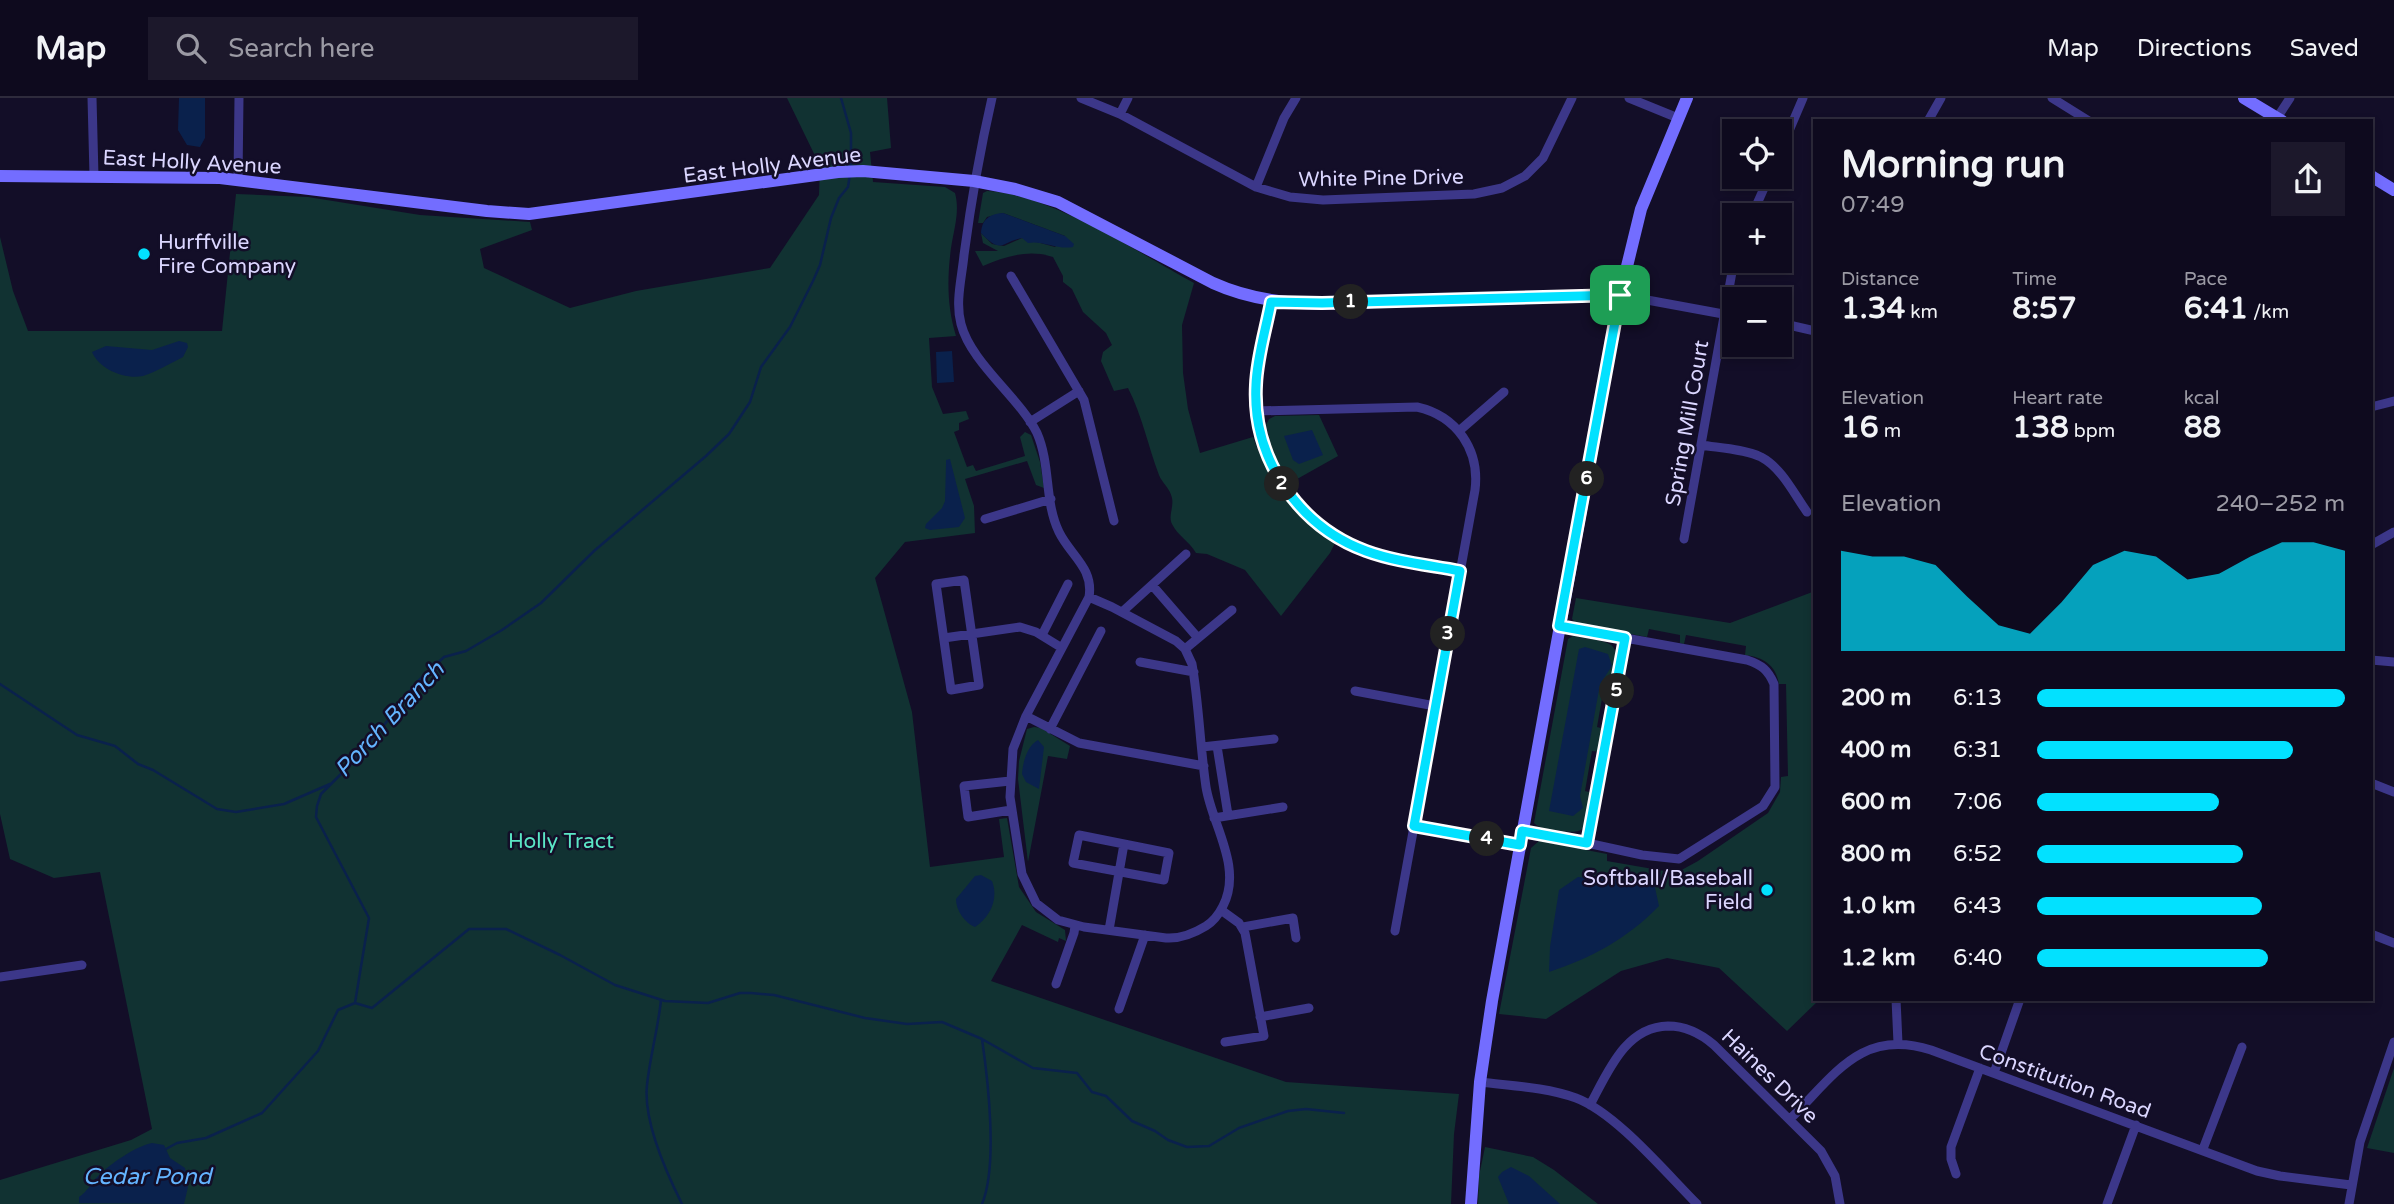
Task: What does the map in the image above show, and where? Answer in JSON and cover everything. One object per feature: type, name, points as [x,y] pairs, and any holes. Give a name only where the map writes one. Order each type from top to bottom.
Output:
[{"type":"street","points":[[92,98],[94,176]]},
{"type":"street","points":[[238,179],[239,98]]},
{"type":"street","points":[[992,98],[974,181],[960,292],[961,324],[965,336],[979,356],[1030,422],[1044,453],[1058,529],[1086,571],[1090,585],[1089,597],[1026,716],[1013,749],[1011,810],[1022,874],[1036,903],[1051,916],[1075,926],[1172,939],[1187,936],[1212,922],[1221,910],[1228,894],[1230,871],[1214,818],[1203,766],[1194,672],[1185,649],[1176,641],[1089,597]]},
{"type":"street","name":"White Pine Drive","points":[[1081,98],[1121,114],[1256,187],[1279,195],[1311,199],[1474,194],[1493,191],[1518,180],[1538,164],[1548,150],[1572,98]]},
{"type":"street","points":[[1121,114],[1128,98]]},
{"type":"street","points":[[1256,187],[1284,118],[1296,98]]},
{"type":"street","points":[[1629,98],[1678,118]]},
{"type":"street","points":[[1471,1204],[1480,1082],[1492,1001],[1620,295],[1642,209],[1687,98]]},
{"type":"street","points":[[1792,124],[1803,98]]},
{"type":"street","points":[[1929,119],[1941,98]]},
{"type":"street","points":[[2052,98],[2086,119]]},
{"type":"street","points":[[2244,98],[2276,119]]},
{"type":"street","points":[[2279,119],[2290,98]]},
{"type":"street","name":"East Holly Avenue","points":[[0,176],[238,179],[529,214],[838,172],[863,171],[974,181],[1016,189],[1058,202],[1213,283],[1271,302],[1620,295],[1722,314]]},
{"type":"street","points":[[2373,177],[2394,191]]},
{"type":"street","points":[[1010,276],[1088,410],[1114,521]]},
{"type":"street","points":[[1271,302],[1257,369],[1256,411],[1262,439],[1276,474],[1298,505],[1324,529],[1348,544],[1378,555],[1460,571]]},
{"type":"street","points":[[1792,326],[1813,331]]},
{"type":"street","name":"Spring Mill Court","points":[[1684,539],[1722,351]]},
{"type":"street","points":[[1030,422],[1079,391]]},
{"type":"street","points":[[1458,431],[1504,392]]},
{"type":"street","points":[[2373,406],[2394,401]]},
{"type":"street","points":[[1256,411],[1412,406],[1435,413],[1458,431],[1471,450],[1476,473],[1395,931]]},
{"type":"street","points":[[1701,445],[1761,457],[1776,469],[1807,512]]},
{"type":"street","points":[[985,519],[1051,499]]},
{"type":"street","points":[[2373,544],[2394,532]]},
{"type":"street","points":[[1122,612],[1186,554]]},
{"type":"street","points":[[964,580],[979,685],[951,690],[944,638],[936,584],[964,580]]},
{"type":"street","points":[[1042,635],[1068,584]]},
{"type":"street","points":[[1152,585],[1198,638]]},
{"type":"street","points":[[1185,649],[1232,610]]},
{"type":"street","points":[[1522,831],[1642,855],[1679,859],[1763,806],[1775,787],[1774,684],[1768,671],[1747,660],[1559,626]]},
{"type":"street","points":[[944,638],[1015,627],[1030,629],[1062,648]]},
{"type":"street","points":[[1050,729],[1101,631]]},
{"type":"street","points":[[1587,843],[1625,638]]},
{"type":"street","points":[[2373,660],[2394,662]]},
{"type":"street","points":[[1140,662],[1194,672]]},
{"type":"street","points":[[1355,691],[1435,706]]},
{"type":"street","points":[[1026,716],[1079,743],[1203,766]]},
{"type":"street","points":[[1202,747],[1274,739]]},
{"type":"street","points":[[1217,746],[1228,815]]},
{"type":"street","points":[[1010,781],[964,786],[968,817],[1011,810]]},
{"type":"street","points":[[2373,784],[2394,792]]},
{"type":"street","points":[[1214,818],[1283,807]]},
{"type":"street","points":[[1414,826],[1520,845]]},
{"type":"street","points":[[1079,835],[1124,844],[1169,853],[1164,880],[1073,863],[1079,835]]},
{"type":"street","points":[[1109,930],[1124,844]]},
{"type":"street","points":[[1221,910],[1243,927],[1264,1036],[1225,1042]]},
{"type":"street","points":[[1243,927],[1293,918],[1296,938]]},
{"type":"street","points":[[1056,984],[1075,926]]},
{"type":"street","points":[[1119,1009],[1144,935]]},
{"type":"street","points":[[2373,935],[2394,943]]},
{"type":"street","points":[[0,976],[82,965]]},
{"type":"street","points":[[1896,1001],[1898,1043]]},
{"type":"street","points":[[1994,1073],[2019,1001]]},
{"type":"street","points":[[1260,1017],[1309,1008]]},
{"type":"street","name":"Haines Drive","points":[[1590,1105],[1620,1053],[1635,1037],[1652,1029],[1679,1027],[1694,1031],[1706,1038],[1790,1119],[1826,1158],[1835,1176],[1840,1204]]},
{"type":"street","points":[[2349,1204],[2357,1152],[2367,1115],[2394,1042]]},
{"type":"street","name":"Constitution Road","points":[[1790,1119],[1855,1056],[1875,1047],[1898,1043],[1914,1045],[1980,1068],[2272,1175],[2351,1185]]},
{"type":"street","points":[[2203,1149],[2242,1047]]},
{"type":"street","points":[[1956,1174],[1951,1159],[1951,1147],[1980,1068]]},
{"type":"street","points":[[1480,1082],[1546,1090],[1568,1095],[1590,1105],[1619,1126],[1697,1204]]},
{"type":"street","points":[[2108,1204],[2136,1125]]},
{"type":"green space","name":"Holly Tract","points":[[787,98],[887,98],[891,148],[870,152],[873,182],[945,187],[955,193],[957,213],[948,282],[956,336],[929,338],[932,387],[943,414],[966,411],[969,419],[959,423],[959,430],[954,432],[967,467],[973,465],[976,471],[1025,456],[1020,437],[1025,432],[1031,435],[1040,462],[1044,488],[1036,485],[1027,461],[965,479],[974,506],[975,533],[905,542],[875,578],[912,712],[930,867],[1004,857],[999,819],[1007,818],[1019,887],[1036,912],[1065,930],[1066,941],[1059,938],[1058,942],[1022,925],[991,981],[1286,1082],[1459,1094],[1451,1204],[0,1204],[0,1180],[131,1140],[152,1129],[100,872],[54,878],[10,859],[0,814],[0,237],[13,291],[28,331],[222,331],[236,194],[308,197],[420,215],[530,222],[532,230],[480,249],[484,268],[570,308],[636,291],[770,268],[819,195],[820,166]]},
{"type":"green space","points":[[987,191],[1038,202],[1066,213],[1194,283],[1182,325],[1183,373],[1188,409],[1200,453],[1253,437],[1259,454],[1285,498],[1308,522],[1335,543],[1281,616],[1245,570],[1207,554],[1196,553],[1174,528],[1171,518],[1171,494],[1159,475],[1133,398],[1128,388],[1114,391],[1101,361],[1103,352],[1112,345],[1106,333],[1083,312],[1072,289],[1063,282],[1063,276],[1053,257],[1018,255],[983,266],[975,251],[998,251],[983,243],[981,233],[992,244],[1004,246],[1022,238],[1055,247],[1065,236],[1003,213],[987,217],[983,223],[978,223],[983,193]]},
{"type":"green space","points":[[1319,415],[1338,456],[1290,483],[1273,453],[1266,425],[1269,419],[1275,416]]},
{"type":"green space","points":[[1813,592],[1813,1001],[1818,1001],[1787,1031],[1719,968],[1667,958],[1621,971],[1546,1019],[1499,1014],[1531,848],[1539,841],[1607,854],[1607,861],[1676,873],[1768,813],[1780,792],[1781,777],[1788,776],[1786,684],[1779,684],[1768,663],[1745,655],[1746,646],[1686,635],[1684,644],[1680,643],[1680,635],[1649,629],[1647,637],[1577,624],[1572,619],[1576,598],[1730,623]]},
{"type":"green space","points":[[1573,636],[1608,643],[1616,653],[1616,661],[1612,688],[1604,687],[1597,727],[1604,729],[1600,752],[1592,751],[1585,791],[1593,793],[1588,820],[1582,830],[1567,832],[1544,828],[1534,823],[1568,639]]},
{"type":"green space","points":[[1041,728],[1070,746],[1067,759],[1048,756],[1028,862],[1018,779],[1019,761],[1027,729]]},
{"type":"green space","points":[[2394,1068],[2394,1153],[2367,1148]]},
{"type":"green space","points":[[1485,1147],[1533,1157],[1598,1204],[1478,1204],[1479,1176]]},
{"type":"water","points":[[179,98],[205,98],[205,138],[200,147],[187,145],[178,130]]},
{"type":"water","points":[[1003,213],[1065,236],[1074,244],[1073,247],[1028,243],[1022,238],[1001,245],[993,244],[981,233],[983,224],[987,218]]},
{"type":"water","points":[[179,341],[187,343],[188,347],[183,357],[158,370],[136,377],[113,372],[100,363],[92,352],[106,346],[152,350]]},
{"type":"water","points":[[952,351],[954,382],[937,383],[936,352]]},
{"type":"water","points":[[1312,430],[1323,455],[1299,464],[1293,460],[1284,436]]},
{"type":"water","points":[[950,459],[965,518],[959,527],[930,530],[925,528],[926,524],[942,508],[945,501],[946,460]]},
{"type":"water","points":[[1585,647],[1608,654],[1612,666],[1600,684],[1580,796],[1583,808],[1573,816],[1549,811],[1579,649]]},
{"type":"water","points":[[1038,740],[1044,747],[1039,789],[1026,782],[1022,774],[1028,750]]},
{"type":"water","points":[[981,875],[992,881],[994,901],[989,913],[975,927],[962,916],[956,899],[975,876]]},
{"type":"water","points":[[1578,877],[1654,883],[1659,906],[1608,946],[1549,972],[1559,890]]},
{"type":"water","name":"Cedar Pond","points":[[152,1143],[164,1145],[170,1158],[185,1168],[188,1187],[184,1204],[79,1203],[79,1197],[109,1166]]},
{"type":"water","points":[[1511,1167],[1529,1176],[1560,1204],[1509,1204],[1498,1177]]},
{"type":"waterway","name":"Porch Branch","points":[[841,98],[851,133],[851,168]]},
{"type":"waterway","name":"Porch Branch","points":[[355,1003],[369,918],[316,817],[321,794],[348,767],[416,683],[444,657],[466,651],[541,603],[594,551],[729,434],[750,402],[761,367],[790,327],[813,281],[820,265],[831,218],[839,198],[848,187],[850,174]]},
{"type":"waterway","points":[[0,684],[77,735],[115,746],[138,764],[153,770],[217,809],[236,812],[284,804],[330,784]]},
{"type":"waterway","points":[[355,1003],[372,1008],[469,929],[506,929],[615,985],[665,1001],[708,1003],[740,993],[751,993],[774,995],[865,1018],[907,1024],[942,1022],[982,1039],[1033,1068],[1077,1073],[1092,1092],[1106,1096],[1132,1121],[1187,1147],[1209,1146],[1239,1128],[1288,1111],[1306,1109],[1344,1113]]},
{"type":"waterway","points":[[661,1000],[648,1074],[647,1099],[657,1146],[682,1204]]},
{"type":"waterway","name":"Porch Branch","points":[[166,1149],[177,1143],[206,1138],[262,1113],[318,1051],[338,1010],[355,1003]]},
{"type":"waterway","points":[[982,1039],[991,1146],[987,1188],[982,1204]]},
{"type":"place","name":"Hurffville Fire Company","points":[[144,254]]},
{"type":"place","name":"Softball/Baseball Field","points":[[1767,890]]},
{"type":"route","points":[[1620,295],[1559,626],[1625,638],[1587,843],[1522,831],[1520,845],[1414,826],[1460,571],[1388,558],[1358,548],[1324,529],[1292,498],[1267,456],[1259,430],[1255,402],[1257,369],[1271,302],[1620,295]]}]
